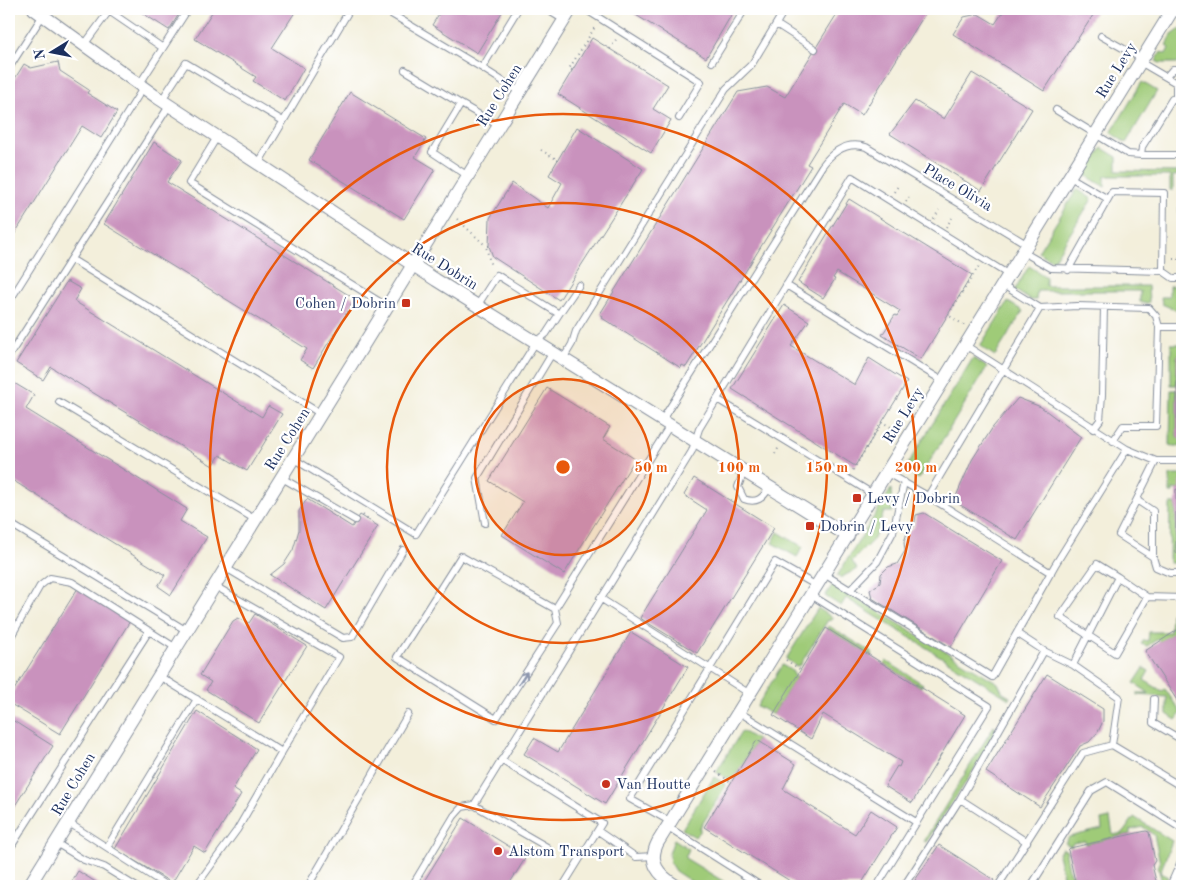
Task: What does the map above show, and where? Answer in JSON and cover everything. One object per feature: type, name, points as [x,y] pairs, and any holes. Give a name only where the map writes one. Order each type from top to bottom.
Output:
[{"type":"street","points":[[1173,9],[1182,15]]},
{"type":"street","name":"Rue Levy","points":[[654,856],[656,847],[669,824],[1173,9]]},
{"type":"street","name":"Rue Dobrin","points":[[38,12],[165,104],[413,265],[848,536]]},
{"type":"street","name":"Rue Cohen","points":[[29,886],[568,14]]},
{"type":"street","points":[[654,856],[658,872],[676,886]]},
{"type":"lane","points":[[9,302],[188,9]]},
{"type":"lane","points":[[258,164],[350,9]]},
{"type":"lane","points":[[383,9],[520,92]]},
{"type":"lane","points":[[482,68],[518,9]]},
{"type":"lane","points":[[546,9],[568,14]]},
{"type":"lane","points":[[585,9],[701,82],[679,118]]},
{"type":"lane","points":[[712,62],[745,9]]},
{"type":"lane","points":[[485,523],[477,478],[558,356],[572,344],[576,331],[726,88],[752,64],[786,9]]},
{"type":"lane","points":[[84,45],[109,11],[163,48]]},
{"type":"lane","points":[[9,68],[38,12]]},
{"type":"lane","points":[[776,24],[815,49]]},
{"type":"lane","points":[[1101,36],[1176,83],[1176,99]]},
{"type":"lane","points":[[9,356],[71,259],[165,104],[186,63],[283,121]]},
{"type":"lane","points":[[1166,77],[1173,68],[1182,69]]},
{"type":"lane","points":[[405,70],[499,126]]},
{"type":"lane","points":[[1056,110],[1128,154],[1140,155],[1181,155],[1182,99],[1172,99],[1142,147],[1140,155]]},
{"type":"lane","points":[[461,104],[432,152],[468,176]]},
{"type":"lane","points":[[216,137],[189,183],[388,307]]},
{"type":"lane","name":"Place Olivia","points":[[666,422],[822,166],[835,152],[848,145],[860,145],[875,152],[1025,248],[1051,268],[1163,272],[1173,278],[1182,278]]},
{"type":"lane","points":[[1070,176],[1108,199]]},
{"type":"lane","points":[[474,805],[692,451],[695,440],[717,399],[852,177],[1006,280],[1040,308],[1104,306],[1149,308],[1156,316],[1159,327],[1156,426],[1123,426],[1113,441]]},
{"type":"lane","points":[[1068,270],[1112,192],[1164,193],[1163,272]]},
{"type":"lane","points":[[71,259],[322,414]]},
{"type":"lane","points":[[477,306],[498,275],[559,314]]},
{"type":"lane","points":[[294,459],[416,534],[536,342],[546,334],[579,285]]},
{"type":"lane","points":[[786,285],[943,381]]},
{"type":"lane","points":[[1093,430],[1100,420],[1104,306]]},
{"type":"lane","points":[[928,496],[1040,308]]},
{"type":"lane","points":[[1159,327],[1182,328]]},
{"type":"lane","points":[[965,345],[1093,430],[1127,449],[1156,461],[1182,461]]},
{"type":"lane","points":[[717,399],[873,494]]},
{"type":"lane","points":[[59,402],[256,520]]},
{"type":"lane","points":[[555,610],[461,556],[397,657],[496,719],[558,623],[555,610],[666,422]]},
{"type":"lane","points":[[824,574],[992,677],[1051,573],[1127,449]]},
{"type":"lane","points":[[1153,557],[1118,535],[1138,501],[1156,461]]},
{"type":"lane","points":[[744,470],[738,488],[744,499],[760,500],[770,487]]},
{"type":"lane","points":[[887,473],[928,496],[1051,573]]},
{"type":"lane","points":[[282,478],[355,520]]},
{"type":"lane","points":[[850,590],[878,562],[893,532],[904,482]]},
{"type":"lane","points":[[1138,501],[1153,511],[1153,557],[1156,567],[1170,573],[1182,573]]},
{"type":"lane","points":[[9,523],[187,631]]},
{"type":"lane","points":[[226,568],[343,638],[352,637],[403,550]]},
{"type":"lane","points":[[761,886],[630,799],[775,562],[814,591],[989,706],[877,886]]},
{"type":"lane","points":[[1147,597],[1115,652],[1060,617],[1097,564],[1147,597],[1182,598]]},
{"type":"lane","points":[[1072,665],[1118,577]]},
{"type":"lane","points":[[9,640],[40,586],[50,578],[72,582],[176,648]]},
{"type":"lane","points":[[196,886],[237,830],[339,657],[215,586]]},
{"type":"lane","points":[[600,598],[750,694]]},
{"type":"lane","points":[[9,850],[149,631]]},
{"type":"lane","points":[[1018,634],[1044,651],[1072,665],[1119,696],[1112,745]]},
{"type":"lane","points":[[904,886],[960,798],[1044,651]]},
{"type":"lane","points":[[159,676],[282,752]]},
{"type":"lane","points":[[107,846],[197,699]]},
{"type":"lane","points":[[1154,699],[1153,723],[1182,740]]},
{"type":"lane","points":[[739,712],[916,822]]},
{"type":"lane","points":[[308,886],[408,714]]},
{"type":"lane","points":[[998,886],[1083,754],[1112,745],[1182,787]]},
{"type":"lane","points":[[501,760],[602,823],[563,886]]},
{"type":"lane","points":[[1030,886],[1091,791],[1107,782],[1182,829]]},
{"type":"lane","points":[[960,798],[1027,842]]},
{"type":"lane","points":[[412,886],[454,816],[462,807],[474,805],[547,847]]},
{"type":"lane","points":[[68,823],[107,846],[166,886]]},
{"type":"lane","points":[[598,831],[636,857],[654,856]]},
{"type":"lane","points":[[56,843],[84,860],[104,867],[135,886]]},
{"type":"lane","points":[[1170,886],[1182,859]]},
{"type":"path","points":[[572,70],[569,69],[597,24]]},
{"type":"path","points":[[610,49],[612,45]]},
{"type":"path","points":[[541,150],[558,160]]},
{"type":"path","points":[[457,219],[487,246],[492,269]]},
{"type":"path","points":[[1169,259],[1182,259]]},
{"type":"path","points":[[964,325],[948,315],[979,264]]},
{"type":"path","points":[[851,473],[882,422],[898,431]]},
{"type":"path","points":[[362,515],[368,520]]},
{"type":"path","points":[[786,660],[801,670]]},
{"type":"path","points":[[716,772],[731,782]]},
{"type":"green space","points":[[1182,28],[1182,63],[1160,63],[1156,61],[1161,52],[1166,54],[1169,48],[1166,46],[1172,35]]},
{"type":"green space","points":[[1142,82],[1157,91],[1126,143],[1111,133]]},
{"type":"green space","points":[[1102,148],[1117,157],[1117,171],[1182,172],[1182,175],[1173,176],[1173,190],[1170,190],[1170,176],[1105,176],[1105,187],[1085,175]]},
{"type":"green space","points":[[1077,189],[1092,199],[1053,261],[1038,252]]},
{"type":"green space","points":[[1179,207],[1182,207],[1182,254],[1179,254]]},
{"type":"green space","points":[[1029,266],[1046,277],[1046,286],[1148,286],[1149,302],[1146,304],[1140,302],[1140,291],[1037,291],[1036,300],[1030,300],[1015,290]]},
{"type":"green space","points":[[1169,286],[1182,286],[1182,313],[1162,304],[1161,297],[1169,297]]},
{"type":"green space","points":[[1008,302],[1023,311],[995,356],[980,346]]},
{"type":"green space","points":[[1171,344],[1182,344],[1182,350],[1177,357],[1177,385],[1171,385]]},
{"type":"green space","points":[[973,358],[987,367],[919,479],[904,470]]},
{"type":"green space","points":[[1171,390],[1177,390],[1177,436],[1181,441],[1180,446],[1170,446]]},
{"type":"green space","points":[[1170,475],[1182,475],[1179,490],[1173,489],[1173,493],[1170,493]]},
{"type":"green space","points":[[891,489],[892,512],[884,512],[874,539],[852,561],[857,569],[840,578],[837,576]]},
{"type":"green space","points":[[1170,504],[1176,504],[1176,552],[1179,553],[1179,560],[1182,563],[1169,563]]},
{"type":"green space","points":[[778,532],[803,547],[797,557],[772,543]]},
{"type":"green space","points":[[833,584],[998,683],[1003,693],[1010,697],[1009,699],[846,598],[841,606],[825,596]]},
{"type":"green space","points":[[818,608],[833,618],[831,621],[828,620],[800,665],[796,666],[786,659]]},
{"type":"green space","points":[[1171,612],[1182,612],[1182,627],[1160,642],[1158,639],[1147,646],[1141,644],[1144,640],[1148,641],[1149,632],[1170,632]]},
{"type":"green space","points":[[829,626],[873,653],[871,656],[826,628]]},
{"type":"green space","points":[[886,661],[923,684],[921,687],[883,664]]},
{"type":"green space","points":[[782,665],[792,671],[796,678],[773,715],[757,706]]},
{"type":"green space","points":[[1144,668],[1149,671],[1144,680],[1162,691],[1165,689],[1181,713],[1176,720],[1167,714],[1167,697],[1137,695],[1137,693],[1149,693],[1134,683]]},
{"type":"green space","points":[[994,726],[996,729],[976,767],[926,842],[924,841]]},
{"type":"green space","points":[[742,731],[757,740],[734,778],[726,778],[716,772]]},
{"type":"green space","points":[[714,777],[724,783],[725,787],[700,828],[700,832],[695,837],[682,829]]},
{"type":"green space","points":[[1134,817],[1172,841],[1160,873],[1168,877],[1163,886],[1158,867],[1160,863],[1154,835],[1143,827],[1130,830],[1130,834],[1086,844],[1085,841],[1073,843],[1071,847],[1065,843],[1069,837],[1102,829],[1101,820],[1110,818],[1113,835],[1123,833]]},
{"type":"green space","points":[[674,839],[689,849],[685,858],[731,886],[698,886],[675,871],[670,863],[669,854]]},
{"type":"green space","points":[[1062,848],[1067,851],[1070,874],[1073,874],[1076,886],[1055,886],[1053,878],[1063,876],[1058,855]]},
{"type":"building","points":[[136,9],[182,9],[169,30]]},
{"type":"building","points":[[214,9],[297,9],[272,48],[304,68],[285,101],[253,81],[256,77],[195,39]]},
{"type":"building","points":[[442,9],[504,9],[477,53],[432,25]]},
{"type":"building","points":[[626,9],[728,9],[733,12],[706,58]]},
{"type":"building","points":[[840,9],[928,9],[862,115],[844,104],[807,164],[811,166],[686,367],[682,365],[681,368],[602,318],[603,316],[600,314],[738,92],[767,87],[785,97]]},
{"type":"building","points":[[1005,9],[1097,9],[1044,91],[953,34],[964,17],[978,14],[995,24]]},
{"type":"building","points":[[592,38],[668,85],[653,109],[671,120],[651,153],[558,94]]},
{"type":"building","points":[[58,62],[60,71],[89,90],[87,93],[117,112],[101,138],[82,126],[9,243],[9,88],[24,64],[31,68]]},
{"type":"building","points":[[972,73],[1032,109],[981,191],[890,134],[915,101],[944,119]]},
{"type":"building","points":[[350,92],[426,139],[415,157],[435,169],[404,219],[309,160]]},
{"type":"building","points":[[577,127],[643,169],[559,300],[493,257],[489,246],[490,218],[512,183],[548,208],[562,183],[549,175]]},
{"type":"building","points":[[154,142],[182,160],[167,182],[355,299],[313,368],[300,360],[307,349],[104,224]]},
{"type":"building","points":[[849,199],[972,275],[921,359],[882,335],[895,315],[897,316],[900,311],[837,272],[833,278],[835,279],[823,298],[798,282]]},
{"type":"building","points":[[67,281],[81,289],[74,301],[262,417],[268,406],[282,414],[247,471],[220,455],[213,466],[51,367],[43,380],[16,363]]},
{"type":"building","points":[[784,305],[809,321],[791,346],[855,385],[869,358],[907,382],[855,466],[732,389]]},
{"type":"building","points":[[1182,350],[1182,444],[1177,436],[1177,357]]},
{"type":"building","points":[[9,380],[34,395],[26,409],[187,509],[180,521],[207,537],[171,595],[158,586],[165,575],[9,478]]},
{"type":"building","points":[[547,388],[610,427],[603,439],[635,459],[564,574],[502,535],[523,502],[489,481]]},
{"type":"building","points":[[1018,398],[1041,407],[1081,437],[1017,540],[954,501],[972,460],[993,427]]},
{"type":"building","points":[[694,478],[774,528],[697,653],[640,618],[707,510],[684,495]]},
{"type":"building","points":[[1179,481],[1182,481],[1182,561],[1179,561],[1179,553],[1176,553],[1176,489],[1179,490]]},
{"type":"building","points":[[307,499],[352,527],[360,515],[378,526],[326,610],[270,575],[284,564],[293,550],[299,530],[299,511]]},
{"type":"building","points":[[924,513],[1002,561],[951,647],[872,598],[870,590],[880,583],[881,574],[888,567],[897,564],[905,551],[904,542],[907,533],[914,527],[916,515]]},
{"type":"building","points":[[78,588],[130,621],[60,734],[9,703],[9,698]]},
{"type":"building","points":[[255,614],[307,646],[259,723],[206,690],[211,682],[200,675],[233,621],[238,618],[249,623]]},
{"type":"building","points":[[1182,627],[1182,708],[1145,651]]},
{"type":"building","points":[[826,628],[965,715],[912,803],[885,786],[901,762],[823,714],[811,739],[773,715]]},
{"type":"building","points":[[631,632],[688,667],[605,804],[524,754],[534,738],[558,752]]},
{"type":"building","points":[[1047,674],[1103,709],[1103,721],[1098,732],[1089,742],[1080,746],[1040,807],[986,772]]},
{"type":"building","points":[[197,711],[257,749],[233,789],[241,794],[205,853],[194,846],[172,883],[115,849]]},
{"type":"building","points":[[9,718],[53,746],[9,815]]},
{"type":"building","points":[[757,740],[796,764],[783,789],[855,834],[871,810],[897,827],[860,886],[798,886],[704,827]]},
{"type":"building","points":[[463,818],[526,857],[508,886],[421,886]]},
{"type":"building","points":[[1146,831],[1149,832],[1155,861],[1152,865],[1157,885],[1076,886],[1068,850],[1070,848]]},
{"type":"building","points":[[939,845],[994,880],[990,886],[911,886]]},
{"type":"building","points":[[78,871],[102,886],[69,886]]},
{"type":"place","name":"Cohen / Dobrin","points":[[406,303]]},
{"type":"place","name":"Levy / Dobrin","points":[[857,498]]},
{"type":"place","name":"Dobrin / Levy","points":[[810,526]]},
{"type":"place","name":"Van Houtte","points":[[606,784]]},
{"type":"place","name":"Alstom Transport","points":[[498,851]]}]
